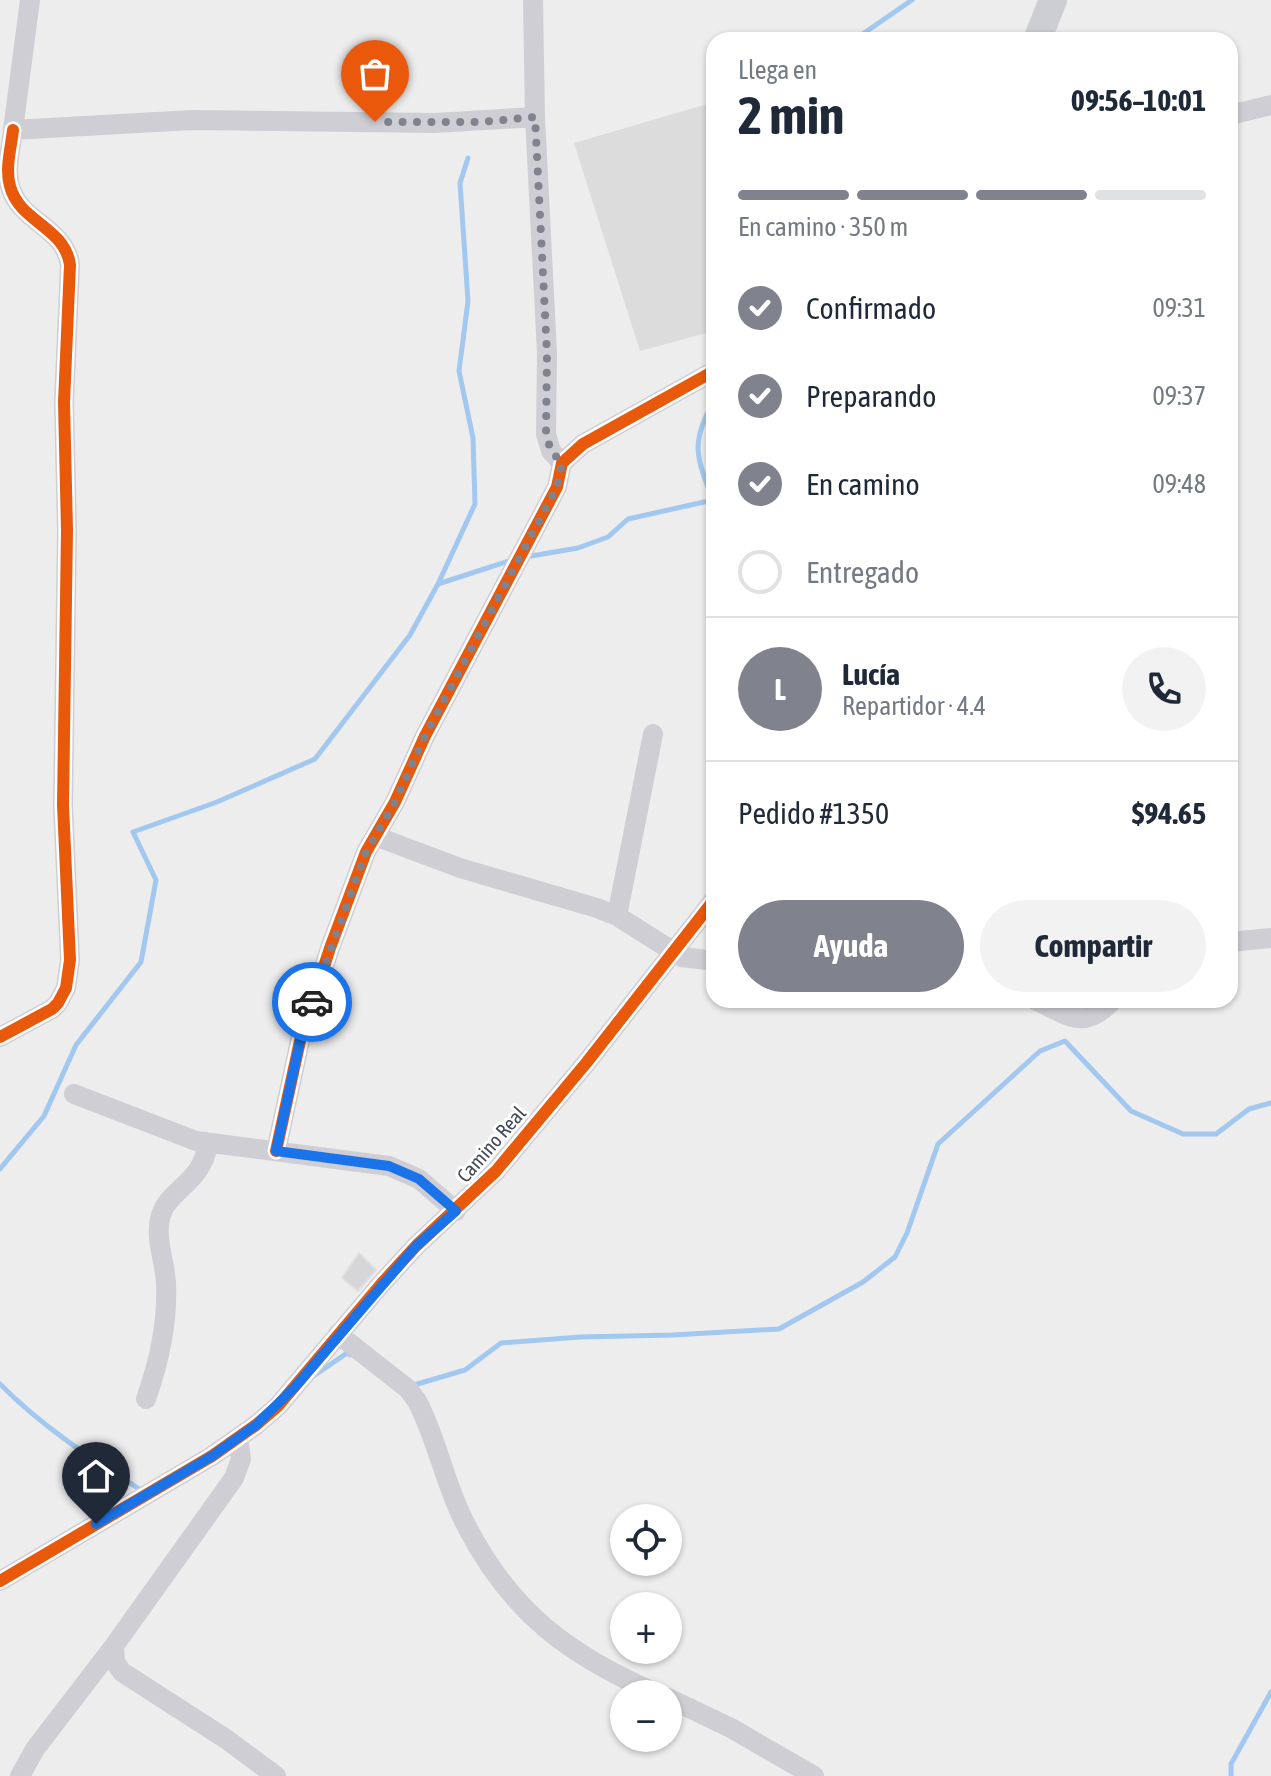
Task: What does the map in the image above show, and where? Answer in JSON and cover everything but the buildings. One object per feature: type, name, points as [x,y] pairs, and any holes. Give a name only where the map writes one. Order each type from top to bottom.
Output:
[{"type":"street","points":[[0,1037],[58,1003],[66,988],[70,960],[63,805],[67,530],[64,402],[70,265],[60,240],[33,219],[13,195],[8,172],[30,0]]},
{"type":"street","points":[[533,0],[535,117],[547,353],[546,434],[551,451],[562,463]]},
{"type":"street","points":[[1040,32],[1053,0]]},
{"type":"street","points":[[1238,113],[1271,105]]},
{"type":"street","points":[[13,130],[192,120],[435,123],[535,117]]},
{"type":"street","points":[[276,1151],[304,1028],[366,852],[395,802],[425,736],[557,487],[562,463],[592,438],[706,375]]},
{"type":"street","points":[[617,916],[653,734]]},
{"type":"street","points":[[375,836],[460,868],[617,916],[682,957],[706,960]]},
{"type":"street","name":"Camino Real","points":[[0,1581],[161,1487],[238,1438],[278,1406],[416,1246],[496,1171],[706,910]]},
{"type":"street","points":[[1238,941],[1271,938]]},
{"type":"street","points":[[1050,1008],[1064,1016],[1080,1019],[1097,1014],[1104,1008]]},
{"type":"street","points":[[74,1094],[208,1144],[389,1166],[419,1179],[456,1211]]},
{"type":"street","points":[[146,1399],[155,1372],[166,1309],[165,1261],[158,1231],[160,1218],[167,1202],[194,1177],[203,1163],[208,1144]]},
{"type":"street","points":[[338,1334],[408,1389],[417,1401],[466,1525],[496,1574],[524,1608],[580,1656],[626,1680]]},
{"type":"street","points":[[20,1776],[35,1749],[114,1646],[234,1478],[241,1459],[238,1438]]},
{"type":"street","points":[[114,1646],[115,1662],[122,1672],[226,1739],[276,1776]]},
{"type":"street","points":[[682,1705],[731,1728],[814,1776]]},
{"type":"shaded area","points":[[706,104],[706,333],[640,351],[574,143]]},
{"type":"waterway","points":[[866,32],[912,0]]},
{"type":"waterway","points":[[438,584],[475,504],[473,438],[459,371],[468,301],[460,183],[468,158]]},
{"type":"waterway","points":[[706,415],[698,450],[706,480]]},
{"type":"waterway","points":[[531,556],[578,548],[608,537],[628,519],[706,502]]},
{"type":"waterway","points":[[0,1169],[44,1116],[76,1045],[141,962],[156,880],[133,832],[217,802],[315,759],[410,635],[438,584],[512,560]]},
{"type":"waterway","points":[[414,1385],[465,1370],[501,1343],[779,1329],[863,1282],[895,1257],[907,1233],[938,1144],[1040,1051],[1065,1041],[1131,1111],[1183,1134],[1216,1134],[1249,1109],[1271,1103]]},
{"type":"waterway","points":[[315,1375],[347,1353],[350,1355]]},
{"type":"waterway","points":[[0,1384],[50,1428],[141,1490]]},
{"type":"waterway","points":[[1231,1776],[1231,1764],[1271,1692]]},
{"type":"cycle path","points":[[0,1037],[58,1003],[66,988],[70,960],[63,805],[67,530],[64,402],[70,265],[60,242],[15,198],[8,173],[13,130]]},
{"type":"cycle path","points":[[276,1151],[300,1041],[366,852],[395,802],[425,736],[557,487],[562,463],[583,444],[706,375]]},
{"type":"cycle path","points":[[0,1581],[212,1456],[278,1406],[416,1246],[496,1171],[587,1062],[706,910]]},
{"type":"way so far","points":[[312,1002],[366,852],[395,802],[415,755],[557,487],[562,463],[547,444],[546,434],[547,353],[535,117],[480,122],[375,122]]},
{"type":"route","points":[[96,1524],[212,1456],[278,1406],[382,1283],[416,1246],[456,1211],[419,1179],[389,1166],[276,1151],[300,1041],[312,1002]]}]
